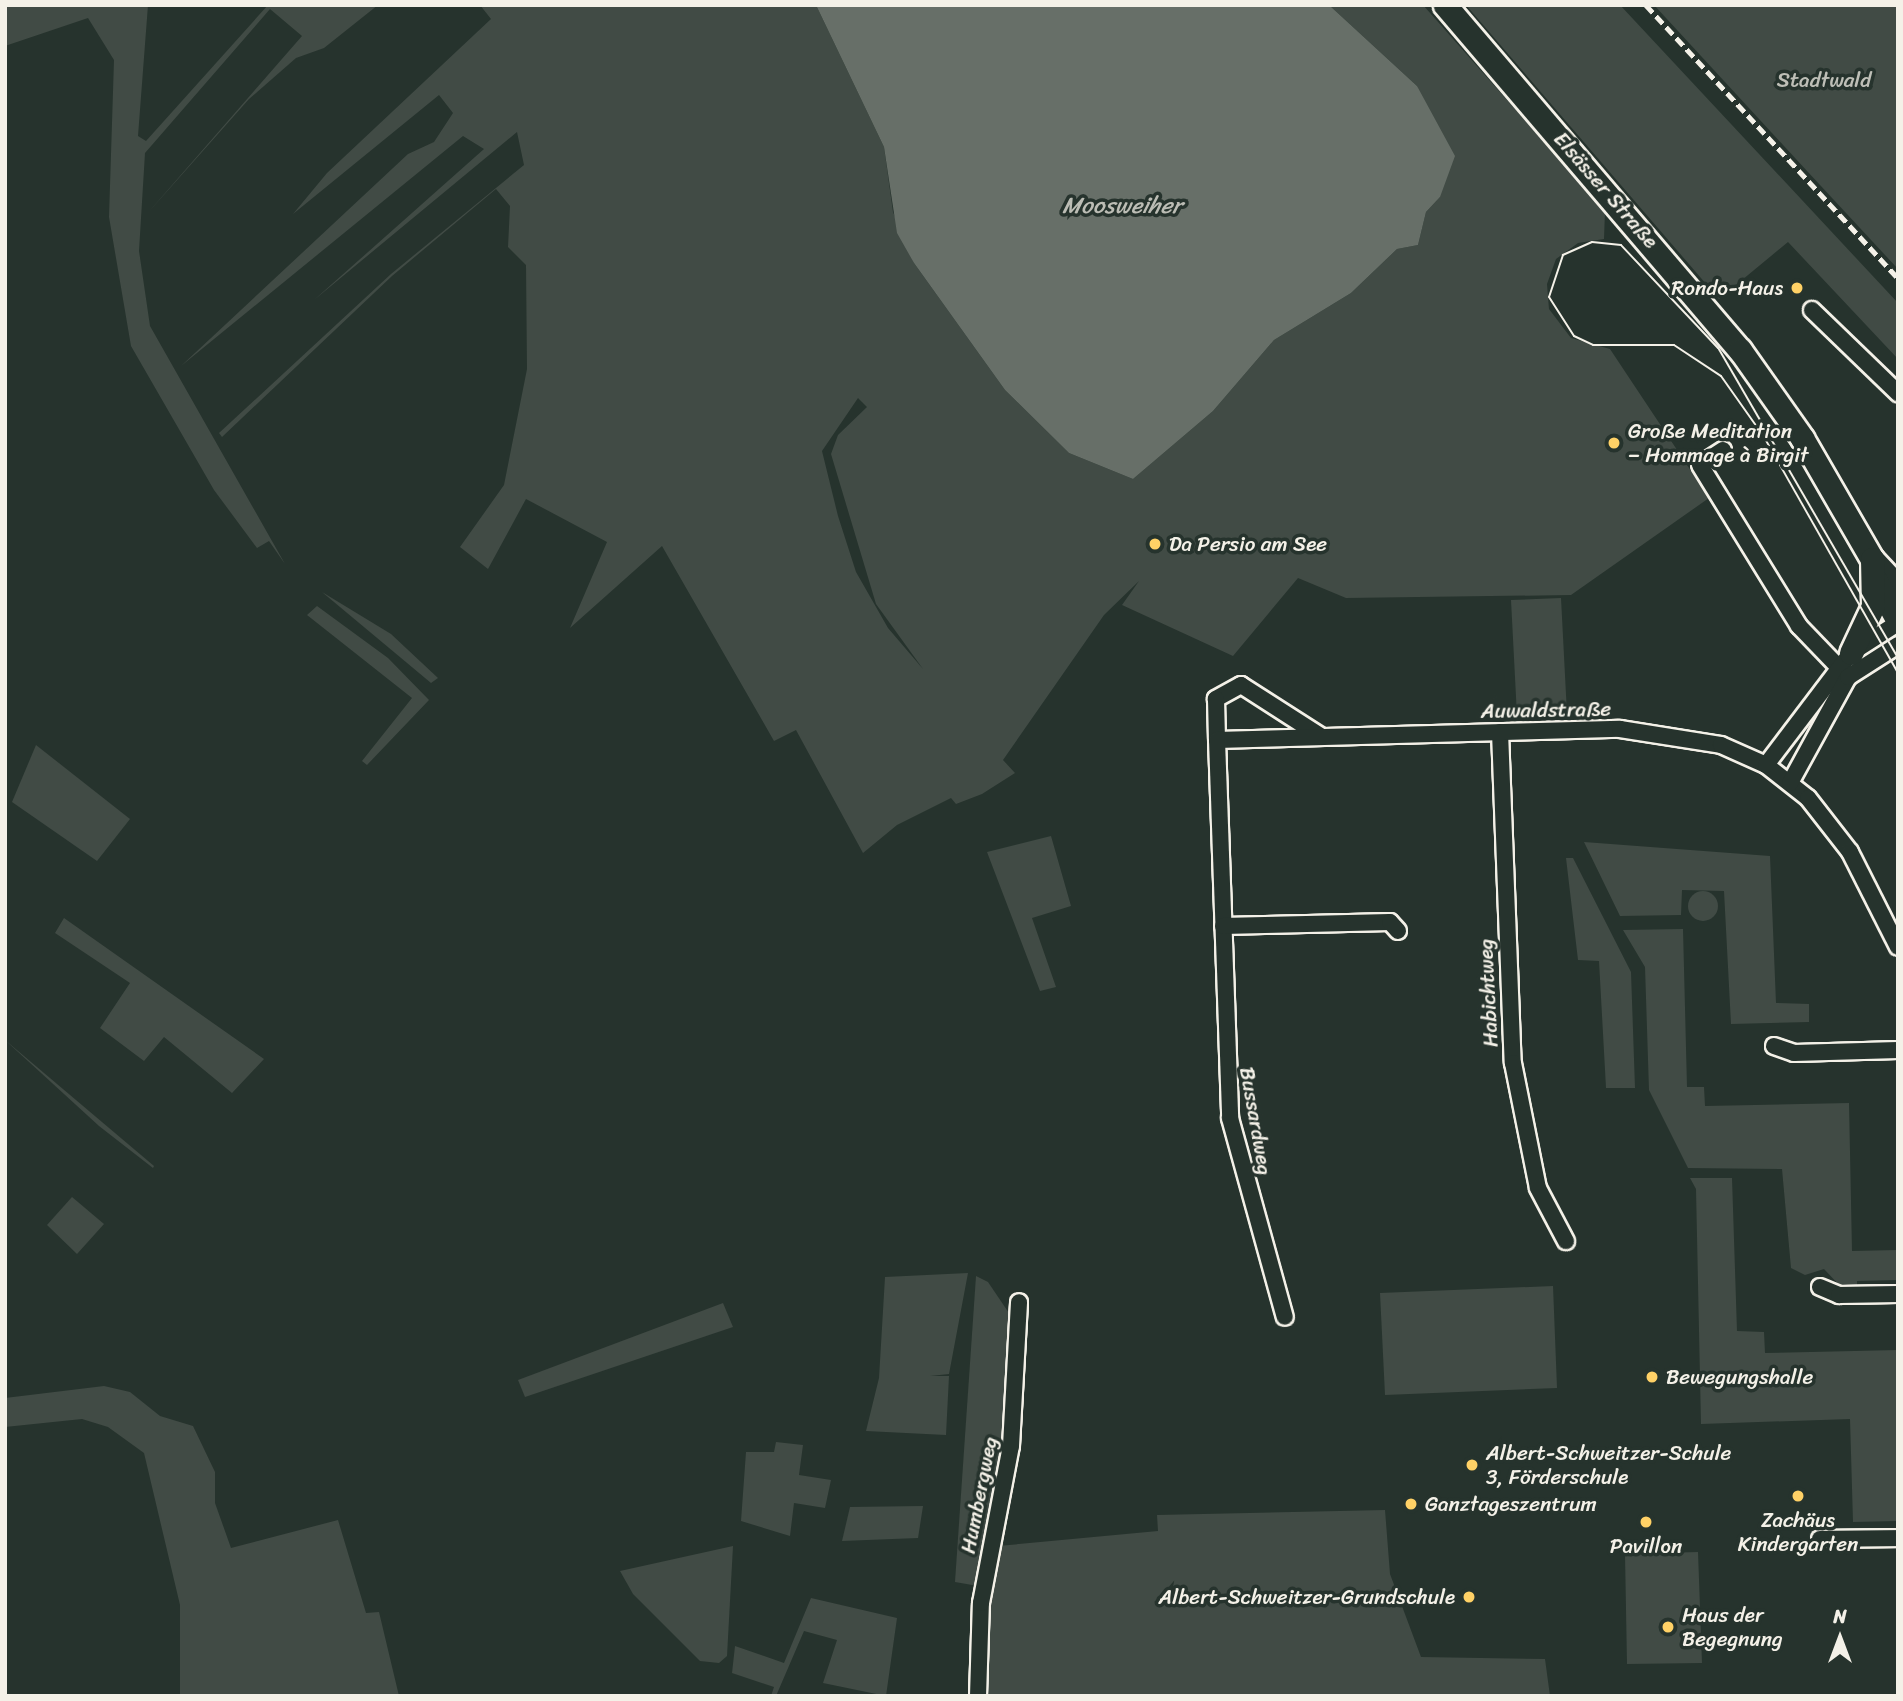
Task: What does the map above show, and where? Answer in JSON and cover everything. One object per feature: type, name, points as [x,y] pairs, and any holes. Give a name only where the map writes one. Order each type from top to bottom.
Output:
[{"type":"main road","name":"Elsässer Straße","points":[[1444,5],[1746,358],[1886,575],[1898,622]]},
{"type":"main road","points":[[1846,667],[1886,575]]},
{"type":"street","points":[[1812,310],[1898,393]]},
{"type":"street","points":[[1723,450],[1700,465],[1799,626],[1846,667]]},
{"type":"street","points":[[1766,765],[1846,667],[1898,622]]},
{"type":"street","points":[[1790,783],[1846,667],[1898,645]]},
{"type":"street","points":[[1217,740],[1216,699],[1241,685],[1322,737]]},
{"type":"street","name":"Auwaldstraße","points":[[1217,740],[1500,732],[1660,731],[1692,736],[1766,765],[1790,783],[1850,852],[1898,947]]},
{"type":"street","name":"Habichtweg","points":[[1500,732],[1513,1063],[1538,1188],[1566,1241]]},
{"type":"street","name":"Bussardweg","points":[[1217,740],[1230,1118],[1285,1317]]},
{"type":"street","points":[[1223,926],[1390,922],[1398,930]]},
{"type":"street","points":[[1773,1046],[1794,1053],[1898,1050]]},
{"type":"street","points":[[1820,1287],[1839,1294],[1898,1294]]},
{"type":"street","name":"Humbergweg","points":[[978,1696],[981,1603],[1011,1446],[1019,1302]]},
{"type":"street","points":[[1820,1539],[1898,1538]]},
{"type":"green space","points":[[5,5],[148,5],[138,136],[146,141],[268,5],[378,5],[324,48],[296,58],[249,99],[146,215],[302,36],[270,9],[145,153],[139,251],[150,326],[285,564],[269,541],[257,548],[214,490],[131,346],[109,217],[114,60],[88,18],[5,46]]},
{"type":"green space","points":[[480,5],[816,5],[884,147],[893,212],[914,263],[1005,390],[1069,453],[1133,479],[1213,411],[1274,340],[1351,293],[1397,249],[1418,245],[1426,212],[1440,197],[1417,86],[1329,5],[1423,5],[1605,211],[1604,239],[1578,243],[1556,259],[1547,284],[1549,309],[1571,338],[1610,349],[1709,498],[1571,595],[1346,598],[1298,578],[1233,656],[1122,605],[1139,581],[1104,615],[1003,760],[1015,773],[982,794],[956,804],[951,798],[897,825],[863,853],[796,730],[774,741],[662,546],[570,628],[607,542],[526,499],[488,569],[460,547],[504,485],[527,369],[526,265],[508,247],[510,206],[496,189],[392,276],[222,437],[219,433],[391,274],[524,165],[517,132],[314,300],[484,149],[463,136],[181,366],[408,154],[434,142],[453,113],[439,95],[293,214],[327,173],[491,19]],"holes":[[[858,398],[867,407],[838,435],[831,454],[876,604],[923,669],[888,628],[856,572],[838,516],[822,451]]]},
{"type":"green space","points":[[1466,5],[1620,5],[1898,303],[1898,359],[1788,242],[1719,299]]},
{"type":"green space","name":"Stadtwald","points":[[1654,5],[1898,5],[1898,269],[1807,171]]},
{"type":"green space","points":[[322,592],[391,634],[438,678],[431,683]]},
{"type":"green space","points":[[1561,598],[1567,714],[1517,716],[1511,600]]},
{"type":"green space","points":[[317,606],[388,658],[429,700],[367,765],[362,761],[412,698],[307,615]]},
{"type":"green space","points":[[36,745],[130,819],[97,861],[12,802]]},
{"type":"green space","points":[[1051,836],[1071,906],[1032,918],[1056,987],[1040,991],[987,852]]},
{"type":"green space","points":[[1584,842],[1770,856],[1776,1003],[1809,1004],[1809,1022],[1731,1024],[1724,891],[1682,890],[1681,915],[1620,916]]},
{"type":"green space","points":[[1566,858],[1573,858],[1631,972],[1635,1088],[1606,1088],[1599,961],[1578,960]]},
{"type":"green space","points":[[1703,891],[1714,895],[1718,906],[1714,917],[1703,921],[1692,917],[1688,906],[1692,895]]},
{"type":"green space","points":[[64,918],[264,1059],[232,1093],[164,1037],[144,1061],[100,1028],[130,983],[55,933]]},
{"type":"green space","points":[[1683,929],[1687,1087],[1704,1087],[1705,1106],[1849,1103],[1852,1251],[1898,1250],[1898,1280],[1857,1281],[1857,1291],[1841,1287],[1824,1269],[1805,1275],[1791,1268],[1782,1169],[1688,1168],[1649,1090],[1645,967],[1623,930]]},
{"type":"green space","points":[[5,1040],[154,1166],[153,1168],[99,1126]]},
{"type":"green space","points":[[1690,1178],[1732,1178],[1737,1331],[1764,1332],[1765,1353],[1898,1350],[1898,1521],[1853,1522],[1850,1419],[1701,1424],[1696,1189]]},
{"type":"green space","points":[[72,1197],[104,1224],[77,1254],[47,1225]]},
{"type":"green space","points":[[968,1273],[949,1374],[930,1376],[949,1376],[946,1435],[866,1431],[879,1378],[885,1277]]},
{"type":"green space","points":[[976,1276],[988,1282],[1015,1322],[1008,1420],[978,1586],[955,1582]]},
{"type":"green space","points":[[1553,1286],[1557,1388],[1385,1395],[1380,1293]]},
{"type":"green space","points":[[723,1303],[733,1327],[525,1397],[518,1380]]},
{"type":"green space","points":[[104,1386],[130,1392],[160,1416],[193,1426],[215,1472],[215,1503],[231,1548],[338,1520],[366,1613],[379,1612],[399,1696],[180,1696],[180,1605],[144,1453],[108,1427],[82,1419],[5,1427],[5,1398]]},
{"type":"green space","points":[[776,1442],[803,1445],[799,1475],[831,1480],[825,1508],[794,1503],[790,1536],[741,1521],[746,1452],[774,1452]]},
{"type":"green space","points":[[923,1506],[918,1538],[842,1541],[850,1507]]},
{"type":"green space","points":[[1385,1510],[1390,1574],[1421,1657],[1545,1659],[1550,1696],[982,1696],[985,1603],[998,1546],[1158,1531],[1157,1515]]},
{"type":"green space","points":[[733,1546],[727,1656],[719,1663],[700,1661],[633,1594],[620,1571]]},
{"type":"green space","points":[[1698,1552],[1702,1663],[1627,1664],[1625,1554]]},
{"type":"green space","points":[[811,1598],[897,1618],[886,1696],[823,1683],[837,1640],[804,1631],[776,1696],[771,1696],[774,1687],[732,1673],[735,1646],[784,1663]]},
{"type":"water","name":"Moosweiher","points":[[816,5],[1329,5],[1417,86],[1455,156],[1440,197],[1426,212],[1418,245],[1397,249],[1351,293],[1274,340],[1213,411],[1133,479],[1069,453],[1005,390],[914,263],[897,233],[884,147]]},
{"type":"tram line","points":[[1898,658],[1718,348],[1621,245],[1592,242],[1563,255],[1549,297],[1574,336],[1593,345],[1674,345],[1721,376],[1764,437],[1898,673]]},
{"type":"railway","points":[[1646,5],[1898,278]]},
{"type":"place","name":"Rondo-Haus","points":[[1797,288]]},
{"type":"place","name":"Große Meditation – Hommage à Birgit","points":[[1614,443]]},
{"type":"place","name":"Da Persio am See","points":[[1155,544]]},
{"type":"place","name":"Bewegungshalle","points":[[1652,1377]]},
{"type":"place","name":"Albert-Schweitzer-Schule 3, Förderschule","points":[[1472,1465]]},
{"type":"place","name":"Zachäus Kindergarten","points":[[1798,1496]]},
{"type":"place","name":"Ganztageszentrum","points":[[1411,1504]]},
{"type":"place","name":"Pavillon","points":[[1646,1522]]},
{"type":"place","name":"Albert-Schweitzer-Grundschule","points":[[1469,1597]]},
{"type":"place","name":"Haus der Begegnung","points":[[1668,1627]]}]
